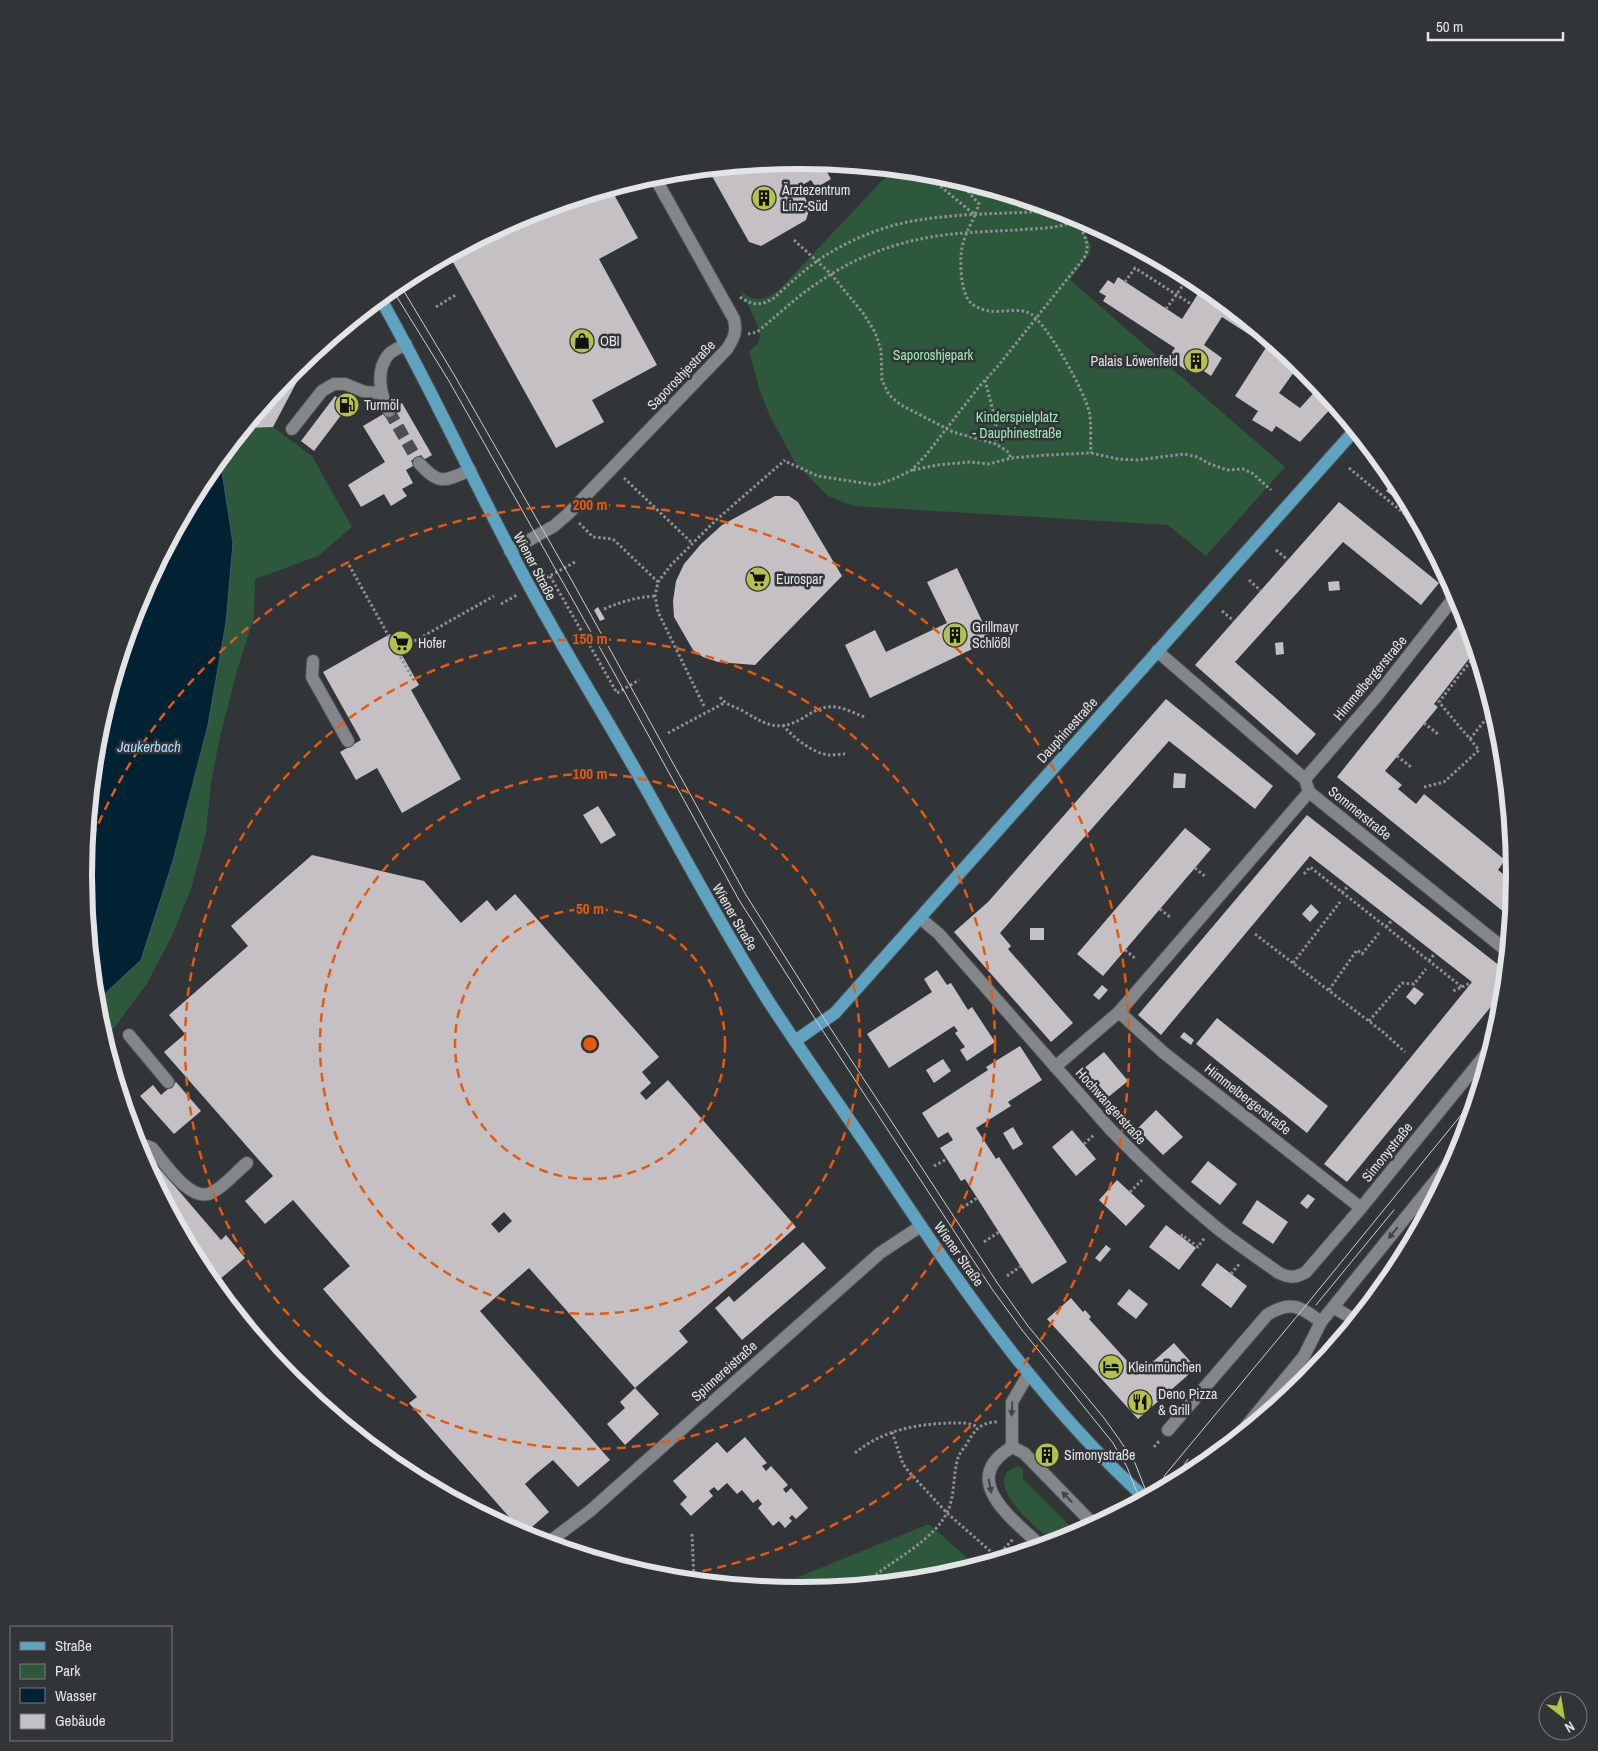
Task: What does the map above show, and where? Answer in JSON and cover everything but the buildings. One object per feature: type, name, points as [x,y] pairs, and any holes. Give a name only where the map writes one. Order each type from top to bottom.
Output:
[{"type":"main road","name":"Wiener Straße","points":[[384,304],[406,344],[510,551],[714,911],[770,1004],[921,1226],[1028,1375],[1079,1433],[1140,1493]]},
{"type":"main road","name":"Dauphinestraße","points":[[795,1041],[835,1013],[1351,434]]},
{"type":"street","points":[[658,184],[734,319],[737,329],[735,336]]},
{"type":"street","name":"Saporoshjestraße","points":[[510,551],[554,526],[568,514],[727,349],[735,336]]},
{"type":"street","points":[[389,410],[381,393],[382,364],[390,353],[406,344]]},
{"type":"street","points":[[292,429],[322,391],[334,384],[345,384],[364,392],[381,393]]},
{"type":"street","points":[[419,463],[428,474],[439,480],[451,479],[470,470]]},
{"type":"street","name":"Himmelbergerstraße","points":[[1305,779],[1376,697],[1451,602]]},
{"type":"street","points":[[1157,651],[1305,779]]},
{"type":"street","points":[[313,661],[312,677],[348,741]]},
{"type":"street","name":"Sommerstraße","points":[[1305,779],[1309,792],[1501,946]]},
{"type":"street","points":[[1055,1067],[1119,1012],[1309,792]]},
{"type":"street","name":"Hochwangerstraße","points":[[920,918],[938,934],[1140,1160],[1171,1190],[1218,1229],[1279,1273],[1288,1277],[1298,1277],[1306,1272]]},
{"type":"street","name":"Himmelbergerstraße","points":[[1119,1012],[1164,1053],[1361,1208]]},
{"type":"street","points":[[129,1035],[168,1082]]},
{"type":"street","name":"Simonystraße","points":[[1306,1272],[1361,1208],[1480,1061]]},
{"type":"street","points":[[146,1146],[152,1148],[184,1186],[190,1191],[203,1195],[214,1192],[247,1163]]},
{"type":"street","points":[[1256,1414],[1304,1356],[1321,1322],[1437,1178]]},
{"type":"street","name":"Spinnereistraße","points":[[554,1538],[590,1511],[880,1253],[921,1226]]},
{"type":"street","points":[[1168,1430],[1267,1315],[1288,1305],[1304,1309],[1321,1322]]},
{"type":"street","points":[[1334,1307],[1350,1317]]},
{"type":"street","points":[[1012,1447],[1012,1402],[1028,1375]]},
{"type":"street","points":[[1012,1447],[1024,1453],[1088,1519]]},
{"type":"street","points":[[1012,1447],[995,1461],[988,1481],[995,1500],[1036,1541]]},
{"type":"path","points":[[935,183],[975,215]]},
{"type":"path","points":[[966,190],[979,204],[963,244],[961,266],[963,288],[968,300],[977,308],[991,312],[1024,312],[1031,314],[1056,347],[1078,383],[1089,412],[1091,453]]},
{"type":"path","points":[[740,297],[750,304],[767,302],[774,298],[802,272],[842,246],[867,235],[896,226],[918,220],[1039,211]]},
{"type":"path","points":[[735,336],[757,332],[815,284],[870,253],[919,239],[967,233],[1045,228],[1068,223]]},
{"type":"path","points":[[912,470],[926,455],[1088,251],[1088,245],[1082,229]]},
{"type":"path","points":[[794,240],[831,274],[863,313],[875,332],[880,350],[882,380],[889,395],[901,405],[954,432],[996,444],[1008,452],[1012,458]]},
{"type":"path","points":[[1126,282],[1135,268],[1191,304]]},
{"type":"path","points":[[1166,309],[1184,283]]},
{"type":"path","points":[[436,307],[457,294]]},
{"type":"path","points":[[985,379],[996,422],[996,444]]},
{"type":"path","points":[[704,706],[658,612],[655,596],[658,582],[692,543],[786,461],[818,476],[876,485],[912,470],[937,465],[962,463],[989,464],[1012,458],[1091,453],[1118,459],[1137,460],[1184,454],[1197,457],[1227,470],[1243,469],[1252,473],[1271,490]]},
{"type":"path","points":[[1348,468],[1407,516]]},
{"type":"path","points":[[623,477],[692,543]]},
{"type":"path","points":[[579,523],[593,537],[613,539],[658,582]]},
{"type":"path","points":[[1276,550],[1288,560]]},
{"type":"path","points":[[349,565],[415,684]]},
{"type":"path","points":[[550,576],[616,693],[639,680]]},
{"type":"path","points":[[1250,580],[1261,590]]},
{"type":"path","points":[[397,651],[494,596]]},
{"type":"path","points":[[604,610],[623,601],[655,596]]},
{"type":"path","points":[[1222,611],[1234,621]]},
{"type":"path","points":[[1424,787],[1444,782],[1480,750],[1439,702],[1471,660]]},
{"type":"path","points":[[720,698],[724,703],[741,709],[771,726],[797,721],[827,706],[838,707],[865,717]]},
{"type":"path","points":[[668,733],[724,703]]},
{"type":"path","points":[[1470,740],[1487,718]]},
{"type":"path","points":[[1424,723],[1438,734]]},
{"type":"path","points":[[783,725],[790,735],[811,748],[828,755],[845,754]]},
{"type":"path","points":[[1398,756],[1411,767]]},
{"type":"path","points":[[1304,874],[1310,867],[1462,987]]},
{"type":"path","points":[[1195,868],[1206,877]]},
{"type":"path","points":[[1342,893],[1348,886]]},
{"type":"path","points":[[1293,963],[1340,902]]},
{"type":"path","points":[[1160,909],[1171,918]]},
{"type":"path","points":[[1386,927],[1392,920]]},
{"type":"path","points":[[1329,990],[1357,950],[1362,954],[1379,933]]},
{"type":"path","points":[[1255,934],[1369,1021],[1405,1052]]},
{"type":"path","points":[[1125,950],[1136,959]]},
{"type":"path","points":[[1429,961],[1435,953]]},
{"type":"path","points":[[1369,1021],[1402,983],[1414,984],[1426,969]]},
{"type":"path","points":[[1454,991],[1472,982]]},
{"type":"path","points":[[1084,1144],[1100,1130]]},
{"type":"path","points":[[934,1166],[947,1159]]},
{"type":"path","points":[[1130,1192],[1145,1177]]},
{"type":"path","points":[[962,1208],[977,1198]]},
{"type":"path","points":[[984,1242],[999,1232]]},
{"type":"path","points":[[1181,1237],[1182,1235],[1198,1247],[1209,1232]]},
{"type":"path","points":[[1232,1274],[1243,1259]]},
{"type":"path","points":[[1007,1276],[1021,1266]]},
{"type":"path","points":[[871,1578],[928,1538],[942,1523],[950,1507],[958,1457],[977,1427],[988,1422],[1012,1422]]},
{"type":"path","points":[[855,1453],[876,1439],[902,1428],[926,1423],[973,1424],[977,1427]]},
{"type":"path","points":[[892,1432],[902,1464],[947,1513],[994,1554]]},
{"type":"path","points":[[1001,1552],[1022,1528]]},
{"type":"path","points":[[692,1534],[694,1574]]},
{"type":"green space","name":"Saporoshjepark","points":[[888,175],[982,193],[995,199],[1026,206],[1087,231],[1085,232],[1091,246],[1090,253],[1070,280],[1285,467],[1206,556],[1168,525],[853,506],[828,496],[796,464],[770,416],[760,391],[749,351],[758,343],[759,331],[740,291],[755,299],[759,299],[779,290]]},
{"type":"green space","points":[[273,427],[312,456],[352,527],[318,556],[255,579],[254,617],[236,674],[219,741],[211,784],[206,833],[191,889],[171,938],[146,985],[111,1032],[103,995],[141,960],[173,861],[208,725],[226,623],[233,543],[222,469],[253,428]]},
{"type":"green space","points":[[1018,1466],[1023,1469],[1023,1479],[1071,1527],[1047,1537],[1035,1527],[1014,1504],[1007,1493],[1004,1482],[1007,1473]]},
{"type":"green space","points":[[929,1524],[970,1561],[891,1576],[845,1580],[787,1581]]},
{"type":"water","name":"Jaukerbach","points":[[222,469],[233,543],[226,623],[208,725],[173,861],[141,960],[103,995],[94,922],[92,875],[94,829],[106,738],[130,648],[146,605],[165,563],[187,522]]},
{"type":"tunnel","points":[[389,411],[419,463]]},
{"type":"tram line","points":[[403,290],[571,579],[746,895],[825,1020],[998,1284],[1028,1326],[1104,1418],[1135,1463],[1146,1490]]},
{"type":"tram line","points":[[396,295],[449,381],[613,671],[739,900],[992,1289],[1022,1330],[1113,1443],[1127,1467],[1138,1495]]},
{"type":"tram line","points":[[1163,1481],[1165,1475],[1466,1110]]},
{"type":"tram line","points":[[1316,1305],[1394,1210]]},
{"type":"tram line","points":[[1181,1470],[1188,1459]]},
{"type":"place","name":"Ärztezentrum Linz-Süd","points":[[764,198]]},
{"type":"place","name":"OBI","points":[[582,341]]},
{"type":"place","name":"Palais Löwenfeld","points":[[1196,361]]},
{"type":"place","name":"Turmöl","points":[[347,405]]},
{"type":"place","name":"Eurospar","points":[[758,579]]},
{"type":"place","name":"Grillmayr Schlößl","points":[[955,635]]},
{"type":"place","name":"Hofer","points":[[401,643]]},
{"type":"place","name":"Kleinmünchen","points":[[1111,1367]]},
{"type":"place","name":"Deno Pizza & Grill","points":[[1140,1402]]},
{"type":"place","name":"Simonystraße","points":[[1047,1455]]},
{"type":"park label","name":"Kinderspielplatz - Dauphinestraße","points":[[1017,426]]}]
